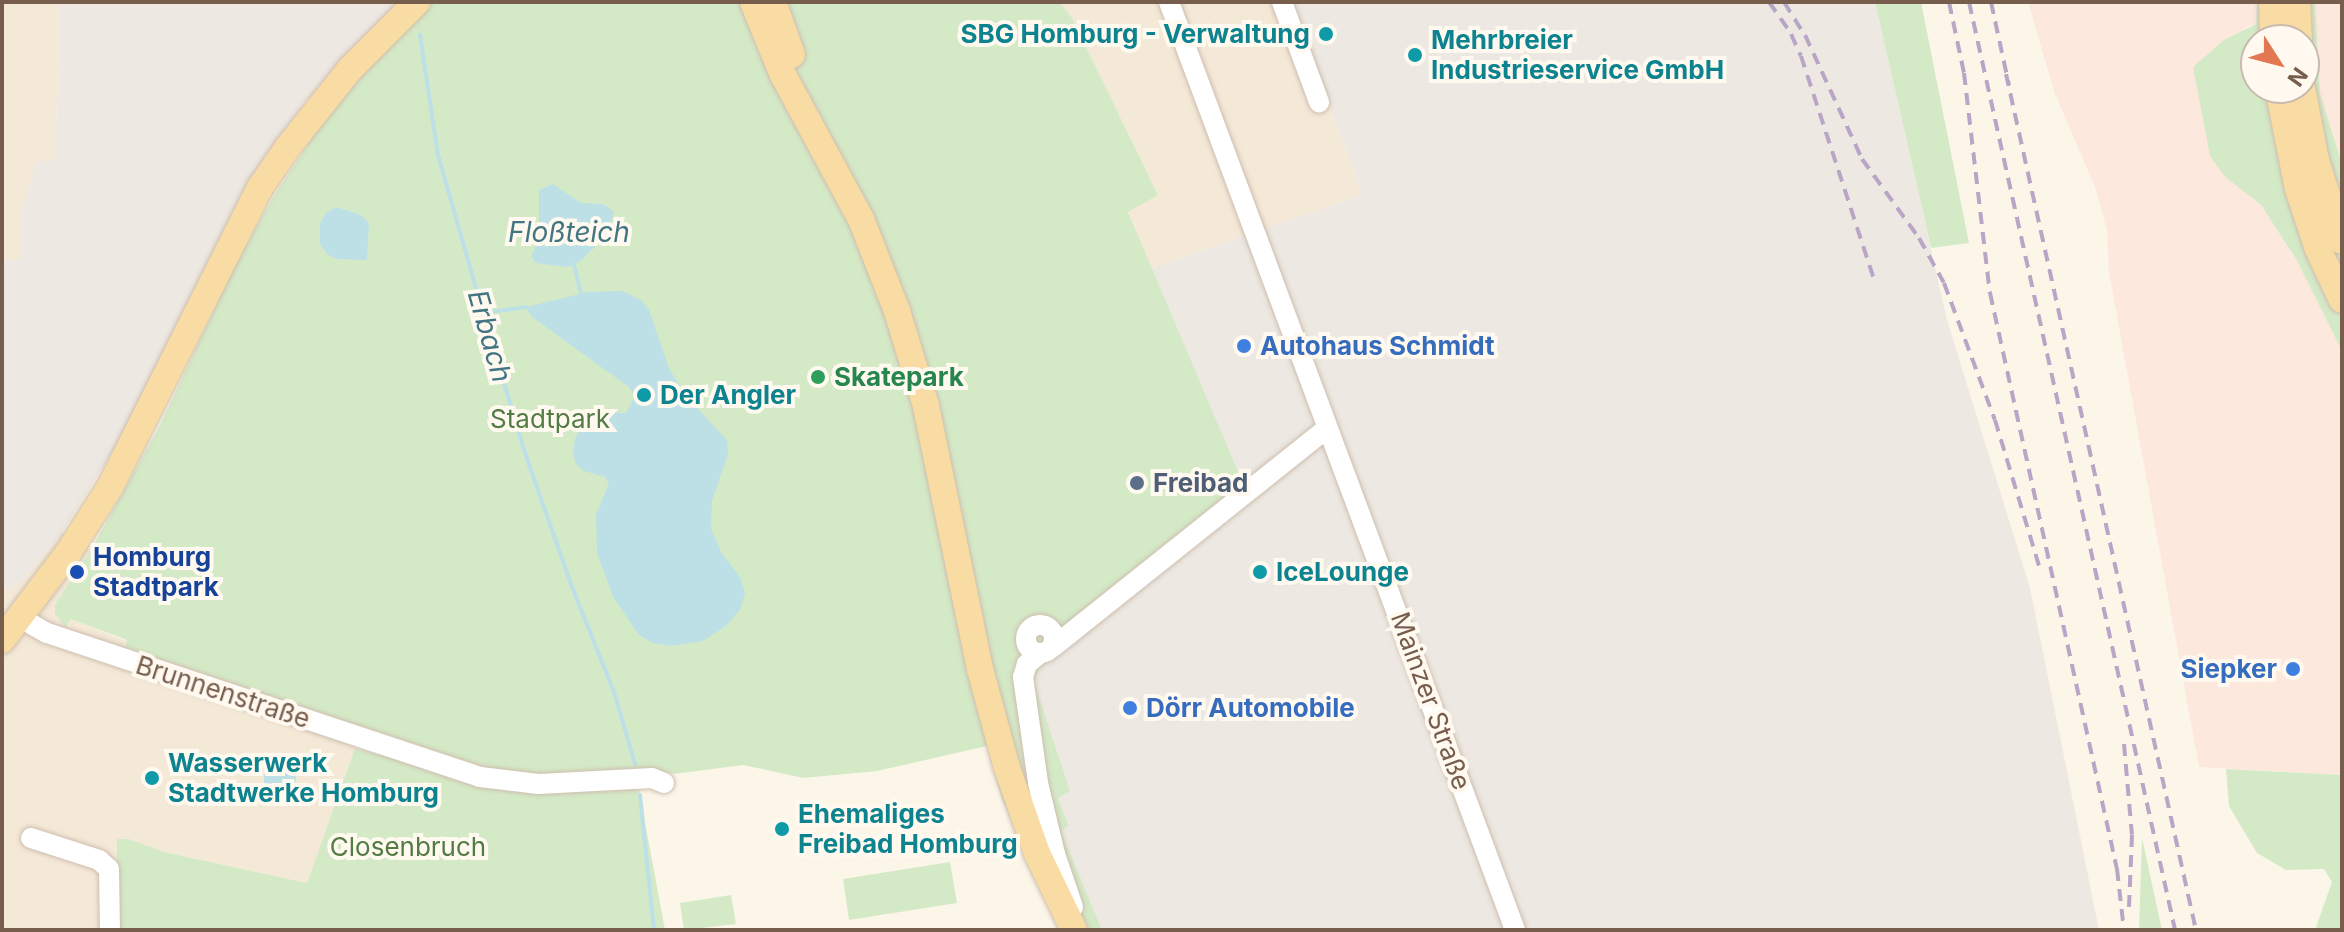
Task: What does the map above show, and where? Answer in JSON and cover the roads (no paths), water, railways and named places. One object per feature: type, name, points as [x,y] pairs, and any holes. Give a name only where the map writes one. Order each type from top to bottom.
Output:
[{"type":"main road","points":[[753,2],[783,75],[854,206]]},
{"type":"main road","points":[[773,2],[897,311],[926,406],[991,709],[1037,853],[1076,930]]},
{"type":"main road","points":[[2272,2],[2273,24]]},
{"type":"main road","points":[[2297,2],[2298,24]]},
{"type":"main road","points":[[8,628],[68,553],[110,487],[260,188],[315,111],[409,10]]},
{"type":"main road","points":[[2281,104],[2298,189],[2318,249],[2342,300]]},
{"type":"main road","points":[[2305,104],[2316,161],[2342,241]]},
{"type":"street","name":"Mainzer Straße","points":[[1169,2],[1515,930]]},
{"type":"street","points":[[1282,2],[1319,102]]},
{"type":"street","points":[[1076,930],[1047,820],[1023,677],[1027,664],[1327,428]]},
{"type":"street","points":[[1046,650],[1029,648],[1026,638],[1032,627],[1064,623],[1118,592]]},
{"type":"street","name":"Brunnenstraße","points":[[8,628],[47,633],[480,777],[539,784],[652,778],[664,783]]},
{"type":"street","points":[[31,838],[99,860],[109,869],[110,930]]},
{"type":"water","name":"Floßteich","points":[[553,184],[581,203],[603,204],[614,212],[607,236],[579,262],[567,267],[536,263],[531,257],[539,240],[539,190]]},
{"type":"water","points":[[336,207],[361,215],[369,223],[367,260],[337,259],[328,255],[320,244],[320,223],[326,213]]},
{"type":"water","points":[[623,291],[641,300],[649,310],[669,368],[685,395],[727,440],[728,454],[712,501],[711,528],[721,552],[740,577],[745,593],[740,610],[727,625],[703,641],[671,646],[653,643],[639,635],[613,597],[597,553],[596,514],[609,484],[605,477],[584,471],[576,464],[573,453],[575,439],[586,419],[601,412],[626,413],[634,397],[630,388],[531,316],[526,307],[588,292]]},
{"type":"water","points":[[272,767],[282,774],[292,771],[296,775],[295,786],[284,796],[272,793],[264,783],[264,775]]},
{"type":"waterway","name":"Erbach","points":[[420,35],[438,155],[483,313],[525,453],[572,587],[614,692],[635,764]]},
{"type":"waterway","points":[[574,265],[581,294]]},
{"type":"waterway","points":[[483,313],[526,307]]},
{"type":"waterway","name":"Erbach","points":[[640,795],[654,930]]},
{"type":"railway","points":[[1769,2],[1791,34],[1801,56],[1875,282]]},
{"type":"railway","points":[[1784,2],[1805,35],[1862,159],[1919,238],[1944,283],[1995,420],[2041,572]]},
{"type":"railway","points":[[1949,2],[1964,73],[1990,293],[2117,869],[2124,930]]},
{"type":"railway","points":[[1969,2],[2175,930]]},
{"type":"railway","points":[[1991,2],[2009,85]]},
{"type":"railway","points":[[2006,74],[2196,930]]},
{"type":"railway","points":[[2124,744],[2132,835],[2129,907]]},
{"type":"place","name":"SBG Homburg - Verwaltung","points":[[1326,34]]},
{"type":"place","name":"Mehrbreier Industrieservice GmbH","points":[[1415,55]]},
{"type":"place","name":"Autohaus Schmidt","points":[[1244,346]]},
{"type":"place","name":"Skatepark","points":[[818,377]]},
{"type":"place","name":"Der Angler","points":[[644,395]]},
{"type":"place","name":"Freibad","points":[[1137,483]]},
{"type":"place","name":"Homburg Stadtpark","points":[[77,572]]},
{"type":"place","name":"IceLounge","points":[[1260,572]]},
{"type":"place","name":"Siepker","points":[[2293,669]]},
{"type":"place","name":"Dörr Automobile","points":[[1130,708]]},
{"type":"place","name":"Wasserwerk Stadtwerke Homburg","points":[[152,778]]},
{"type":"place","name":"Ehemaliges Freibad Homburg","points":[[782,829]]},
{"type":"park label","name":"Stadtpark","points":[[550,419]]},
{"type":"park label","name":"Closenbruch","points":[[408,847]]}]
